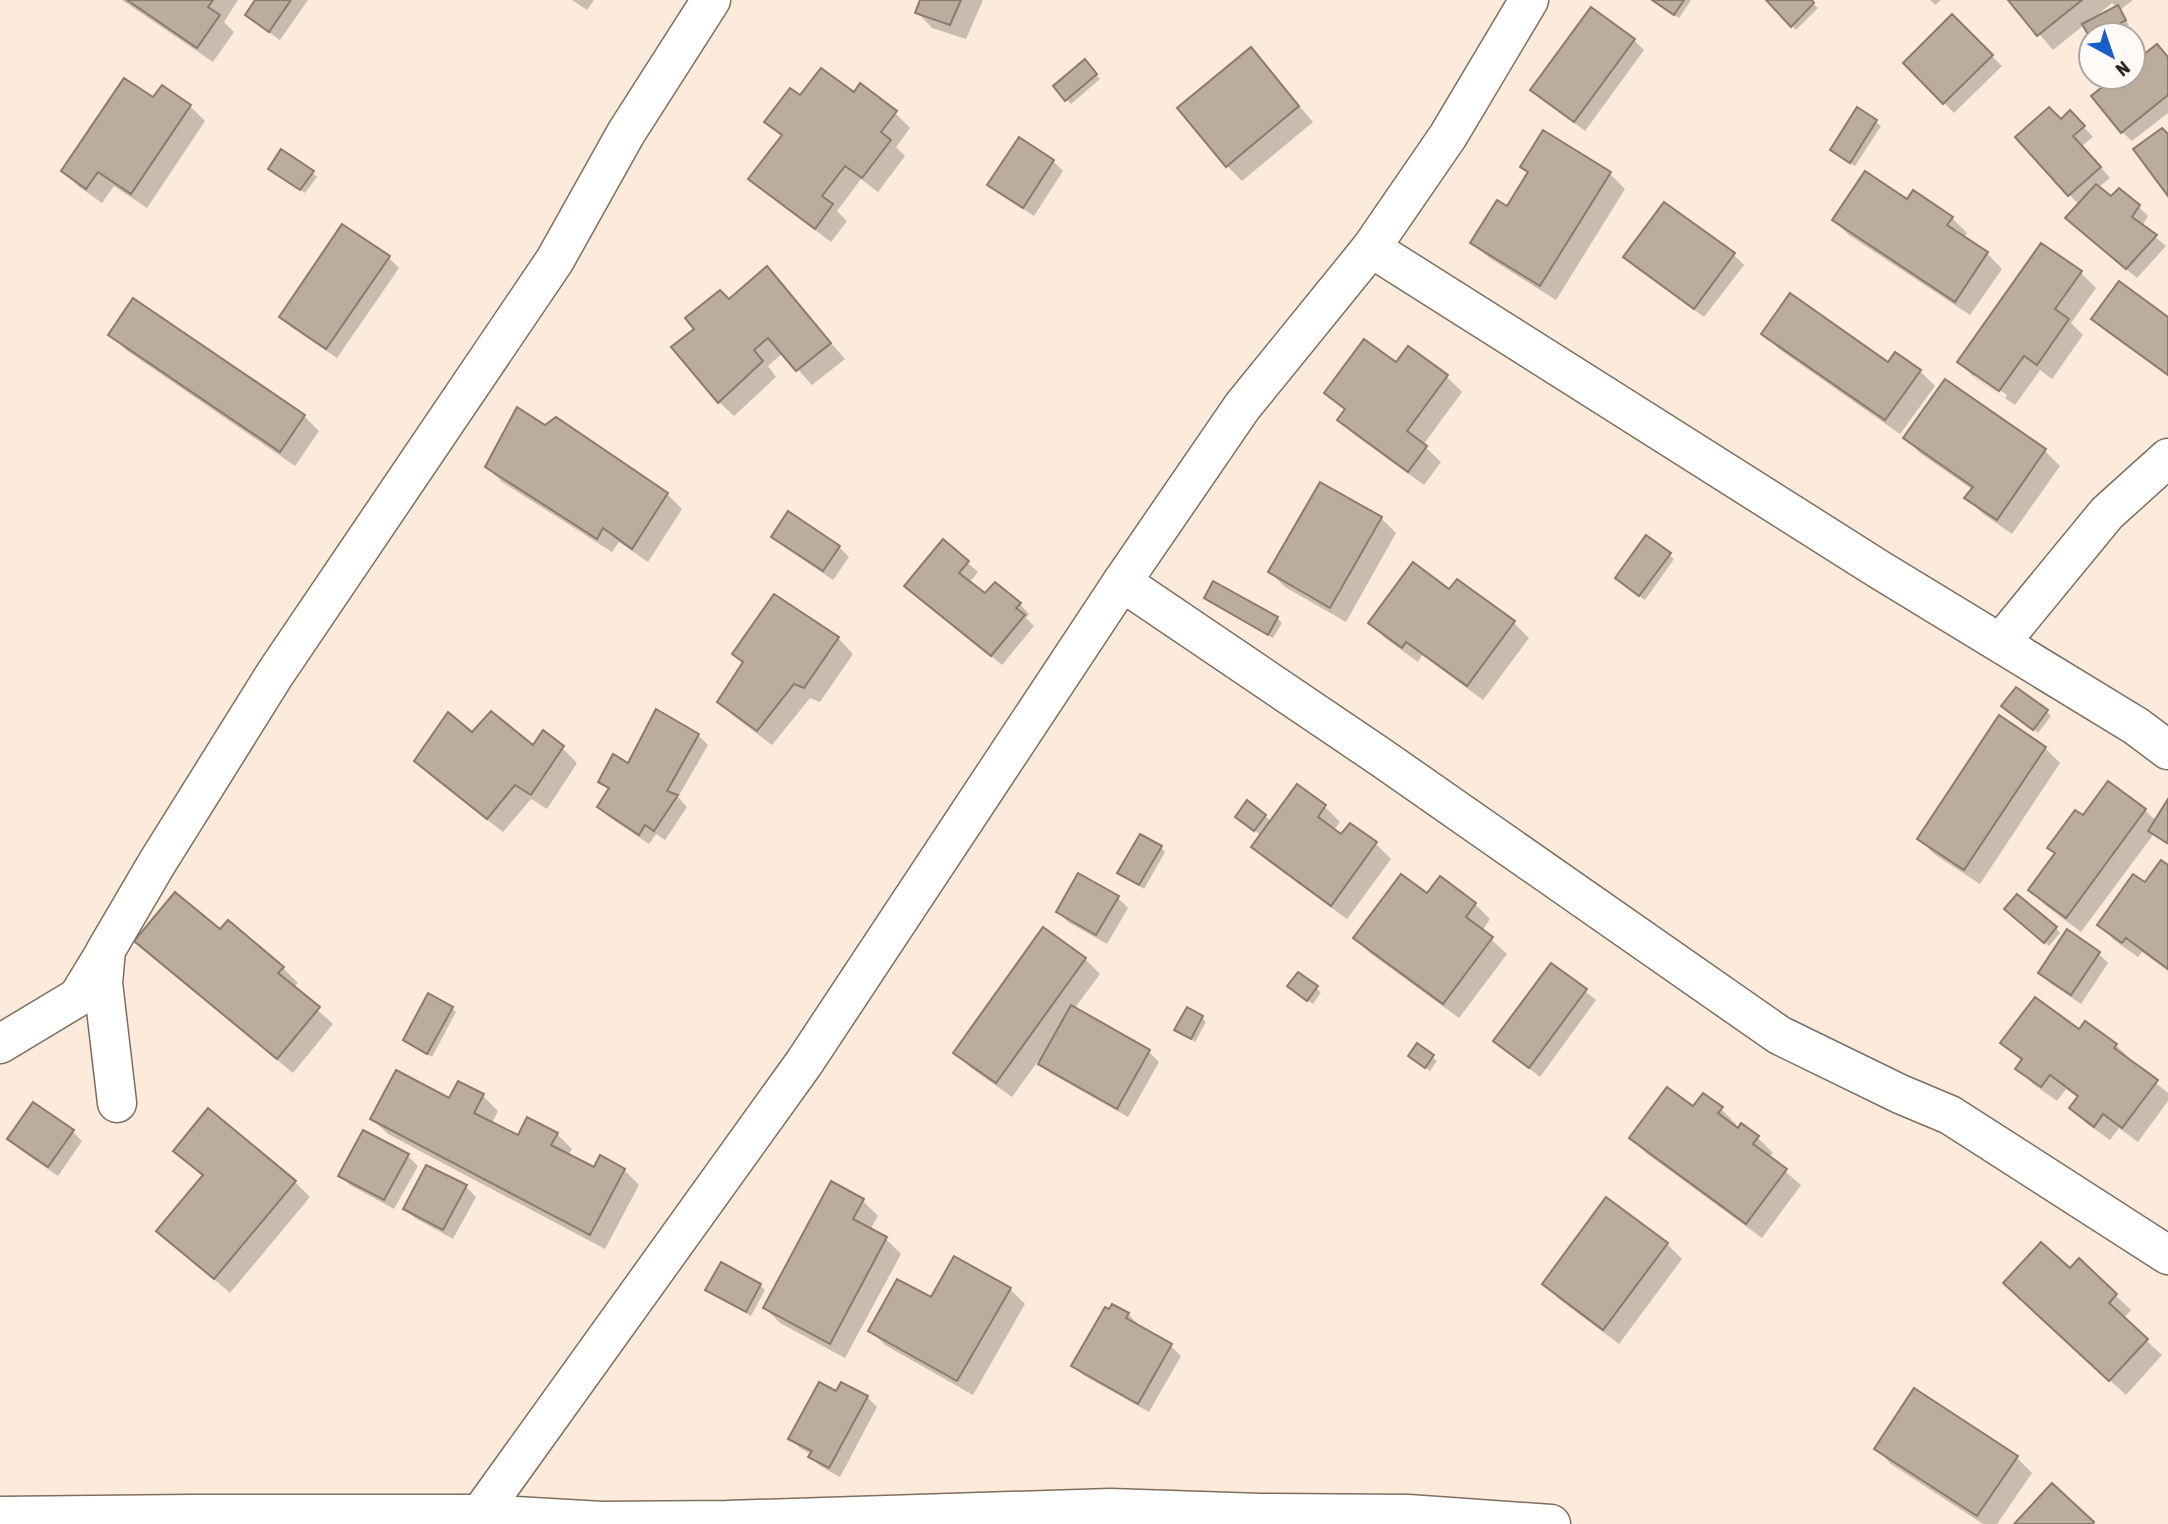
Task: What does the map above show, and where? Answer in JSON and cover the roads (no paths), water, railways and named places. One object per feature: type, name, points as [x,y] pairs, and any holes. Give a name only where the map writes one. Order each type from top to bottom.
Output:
[{"type":"street","points":[[0,1044],[78,997],[157,863],[275,674],[555,260],[626,133],[711,0]]},
{"type":"street","points":[[480,1514],[804,1063],[1122,582],[1242,407],[1371,248],[1448,135],[1529,0]]},
{"type":"street","points":[[1371,248],[1880,570],[2136,726],[2168,750]]},
{"type":"street","points":[[2001,642],[2107,513],[2168,458]]},
{"type":"street","points":[[1122,582],[1382,758],[1779,1035],[1900,1094],[1951,1115],[2168,1255]]},
{"type":"street","points":[[106,950],[103,983],[117,1103]]},
{"type":"street","points":[[3,1509],[480,1514],[602,1521],[1110,1508],[1408,1514],[1551,1524]]}]
